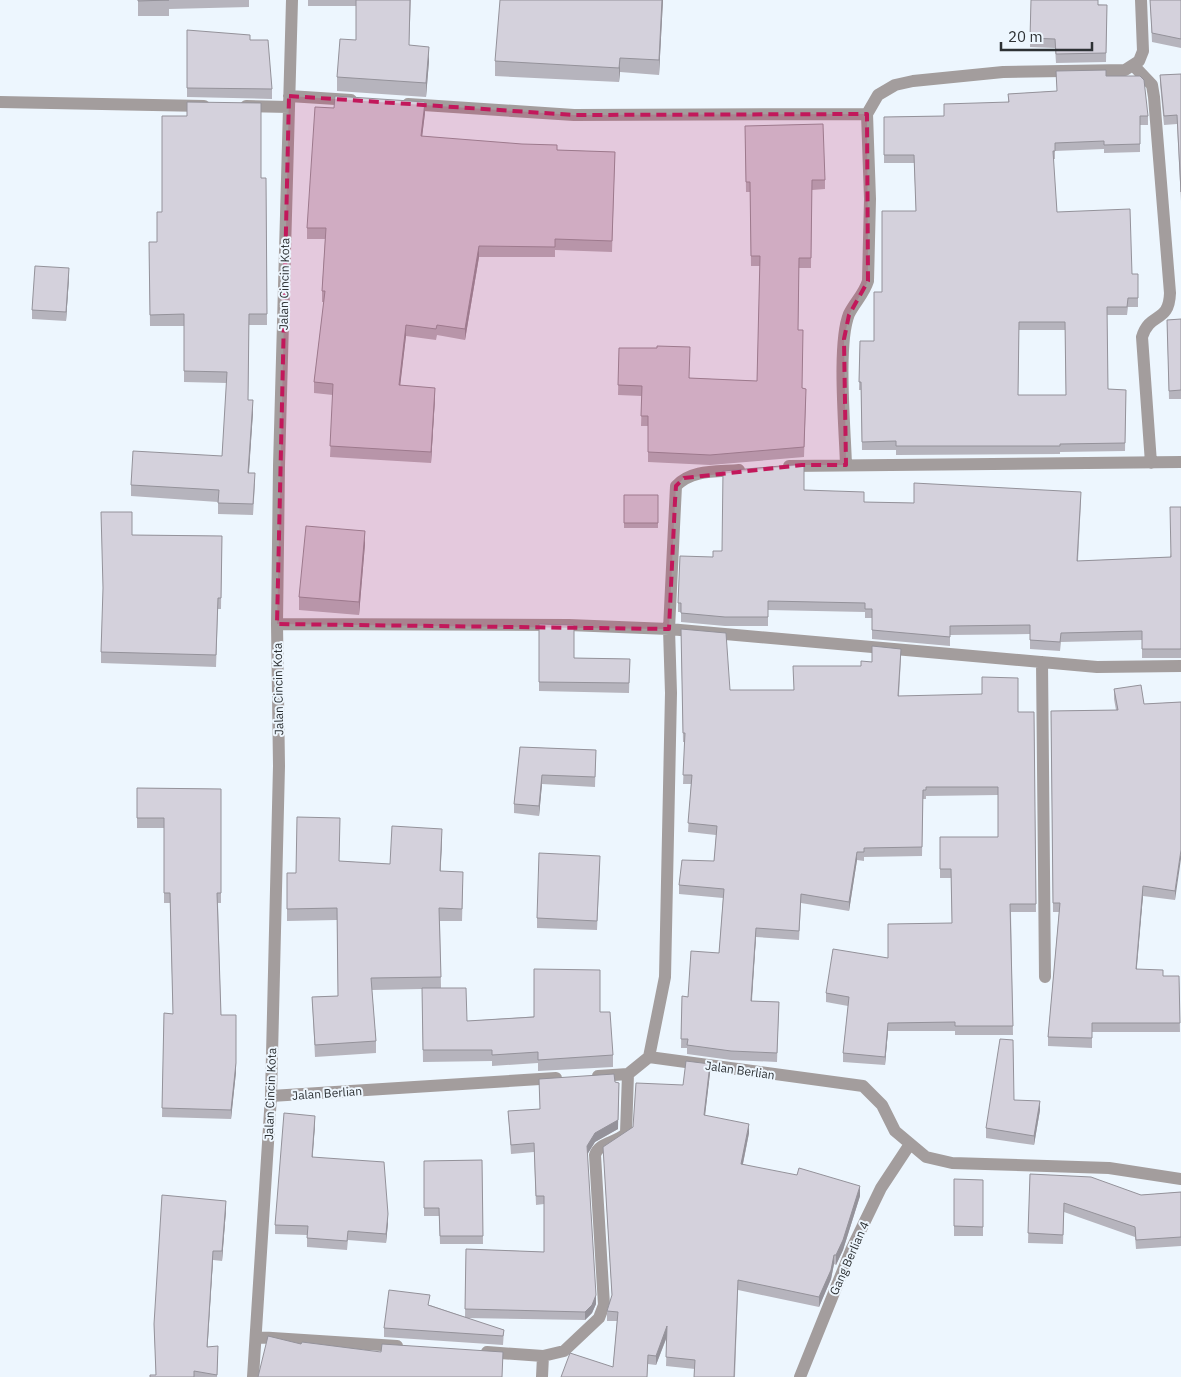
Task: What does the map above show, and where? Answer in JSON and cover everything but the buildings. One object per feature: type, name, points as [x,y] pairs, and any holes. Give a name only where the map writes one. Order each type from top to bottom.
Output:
[{"type":"street","name":"Jalan Cincin Kota","points":[[253,1377],[270,1096],[279,766],[277,624],[292,0]]},
{"type":"street","points":[[846,465],[844,340],[849,315],[865,292],[869,274],[866,114],[878,95],[895,85],[914,81],[1003,72],[1125,70],[1139,61],[1143,50],[1141,0]]},
{"type":"street","points":[[1133,65],[1152,85],[1170,293],[1170,306],[1165,314],[1150,321],[1142,337],[1151,463]]},
{"type":"street","points":[[0,102],[224,106],[289,101],[368,101]]},
{"type":"street","points":[[397,103],[574,115],[866,114]]},
{"type":"street","points":[[773,467],[1181,462]]},
{"type":"street","points":[[588,1076],[628,1074],[650,1057],[665,977],[671,693],[669,629],[676,486],[684,478],[696,474],[754,469]]},
{"type":"street","points":[[277,624],[569,625],[669,629],[1097,668],[1181,666]]},
{"type":"street","points":[[1042,662],[1045,977]]},
{"type":"street","name":"Jalan Berlian","points":[[650,1057],[863,1086],[882,1105],[895,1130],[910,1144],[926,1157],[952,1163],[1109,1168],[1181,1179]]},
{"type":"street","points":[[474,1352],[544,1356],[564,1351],[599,1318],[604,1305],[595,1155],[600,1146],[620,1140],[626,1133],[628,1074]]},
{"type":"street","name":"Jalan Berlian","points":[[270,1096],[568,1078]]},
{"type":"street","name":"Gang Berlian 4","points":[[800,1377],[821,1320],[860,1231],[881,1188],[910,1144]]},
{"type":"street","points":[[256,1337],[405,1347]]},
{"type":"street","points":[[542,1377],[544,1356]]},
{"type":"highlighted area","points":[[289,96],[574,115],[867,114],[868,281],[849,315],[844,339],[846,465],[802,465],[684,478],[676,486],[669,629],[277,624]]}]
